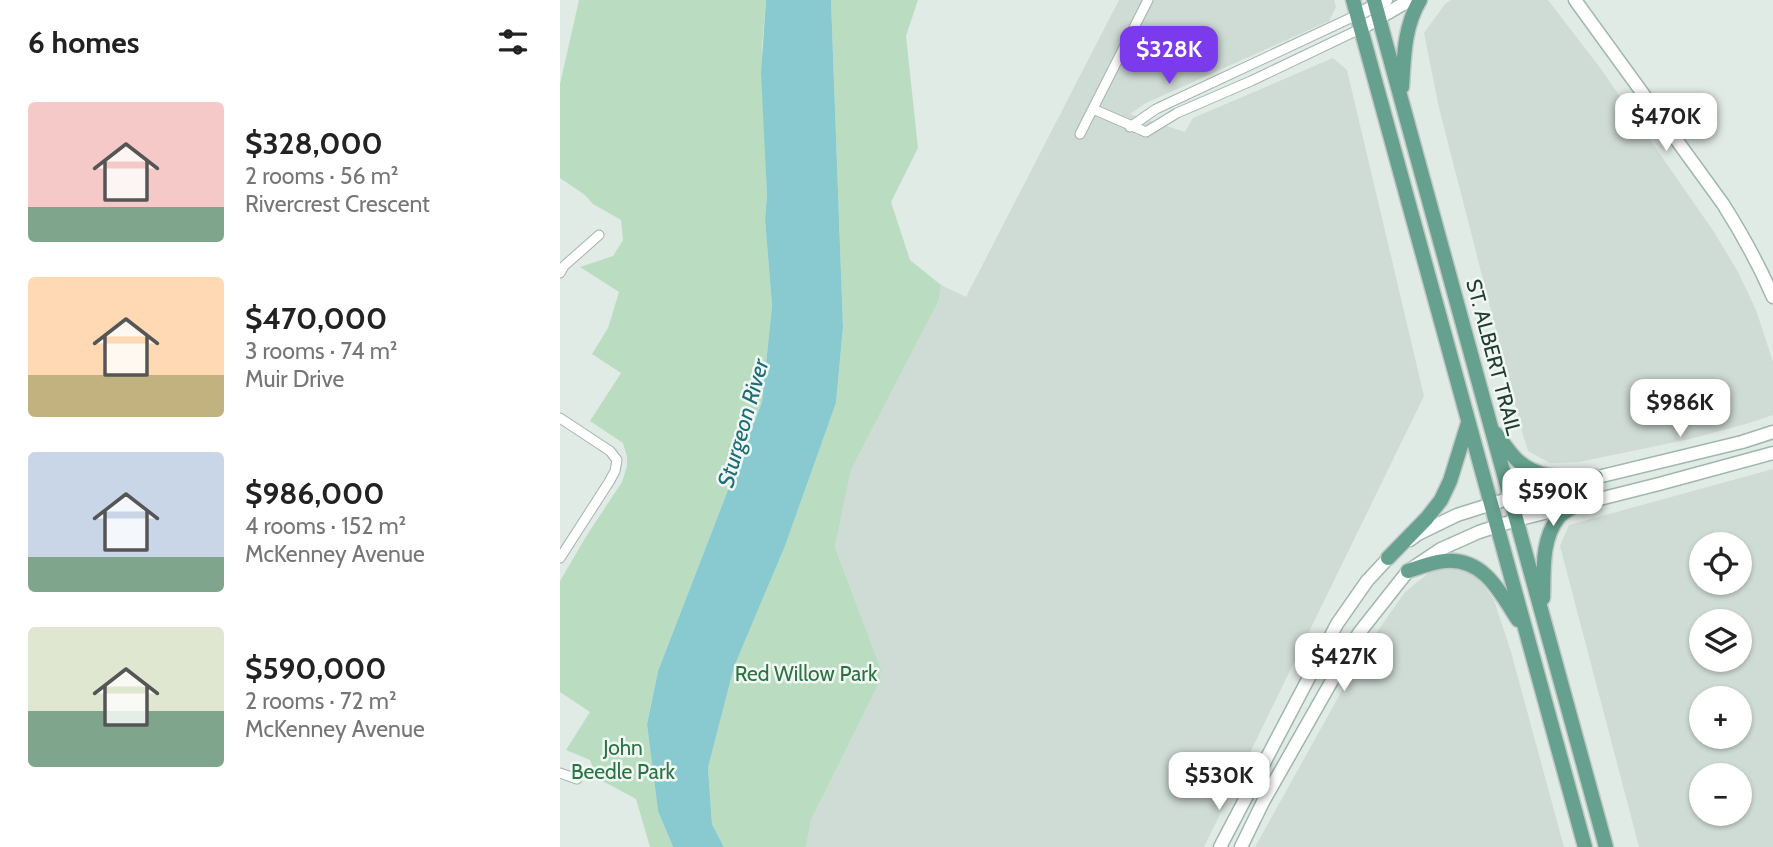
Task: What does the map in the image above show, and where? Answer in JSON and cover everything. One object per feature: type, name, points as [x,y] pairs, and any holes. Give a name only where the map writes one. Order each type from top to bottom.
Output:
[{"type":"main road","points":[[1357,14],[1379,6],[1410,0]]},
{"type":"main road","points":[[1401,98],[1405,40],[1419,0]]},
{"type":"main road","points":[[1575,0],[1723,204],[1760,268],[1773,297]]},
{"type":"main road","name":"ST. ALBERT TRAIL","points":[[1379,6],[1401,98],[1606,847]]},
{"type":"main road","name":"ST. ALBERT TRAIL","points":[[1357,14],[1585,847]]},
{"type":"main road","points":[[1220,847],[1337,624],[1367,581],[1441,500],[1450,481],[1468,422]]},
{"type":"main road","points":[[1492,430],[1514,458],[1528,469],[1549,476],[1596,477]]},
{"type":"main road","points":[[1388,558],[1418,534],[1457,515],[1511,498],[1742,442],[1773,432]]},
{"type":"main road","points":[[1241,847],[1263,802],[1359,633],[1408,570],[1441,548],[1516,520],[1773,453]]},
{"type":"main road","points":[[1542,610],[1545,550],[1550,532],[1563,513],[1581,503]]},
{"type":"main road","points":[[1408,570],[1446,561],[1465,563],[1482,571],[1496,584],[1527,635]]},
{"type":"street","points":[[1080,134],[1148,0]]},
{"type":"street","points":[[1093,109],[1146,132],[1177,113],[1251,81],[1357,14]]},
{"type":"street","points":[[1130,127],[1156,109],[1357,14]]},
{"type":"street","points":[[1239,70],[1251,81]]},
{"type":"street","points":[[560,272],[599,235]]},
{"type":"street","points":[[560,418],[610,451],[617,460],[609,482],[560,558]]},
{"type":"street","points":[[560,772],[577,779]]},
{"type":"shaded area","points":[[1119,0],[1334,0],[1336,7],[1329,21],[1146,103],[1130,114],[1185,132],[1193,118],[1333,58],[1347,70],[1424,396],[1204,847],[806,847],[811,820],[880,681],[881,669],[835,547],[851,470],[939,300],[941,285],[966,297]]},
{"type":"shaded area","points":[[1451,0],[1548,0],[1601,69],[1714,232],[1738,272],[1756,310],[1773,362],[1773,415],[1690,439],[1579,462],[1550,463],[1528,451],[1439,108],[1424,33],[1445,4]]},
{"type":"shaded area","points":[[1773,469],[1773,847],[1639,847],[1560,546],[1569,525]]},
{"type":"shaded area","points":[[1455,566],[1476,575],[1494,600],[1511,652],[1564,847],[1255,847],[1365,649],[1405,592],[1435,568]]},
{"type":"green space","name":"John Beedle Park","points":[[579,0],[766,0],[762,47],[767,195],[765,219],[772,306],[762,402],[658,671],[647,723],[658,811],[673,847],[650,847],[636,799],[597,778],[590,760],[566,750],[590,712],[560,692],[560,581],[622,482],[627,466],[623,443],[590,421],[621,373],[592,354],[608,328],[619,292],[580,267],[613,256],[623,240],[621,220],[593,204],[585,195],[560,178],[560,84]]},
{"type":"green space","name":"Red Willow Park","points":[[831,0],[918,0],[906,36],[918,148],[891,202],[910,260],[941,285],[939,300],[851,470],[835,547],[881,669],[880,681],[811,820],[806,847],[724,847],[712,824],[708,768],[734,667],[785,546],[836,403],[843,327]]},
{"type":"water","points":[[766,0],[831,0],[843,327],[836,403],[785,546],[734,667],[708,768],[712,824],[724,847],[673,847],[658,811],[647,724],[658,671],[762,402],[772,306],[765,219],[767,195],[761,73]]},
{"type":"water label","name":"Sturgeon River","points":[[743,423]]}]
